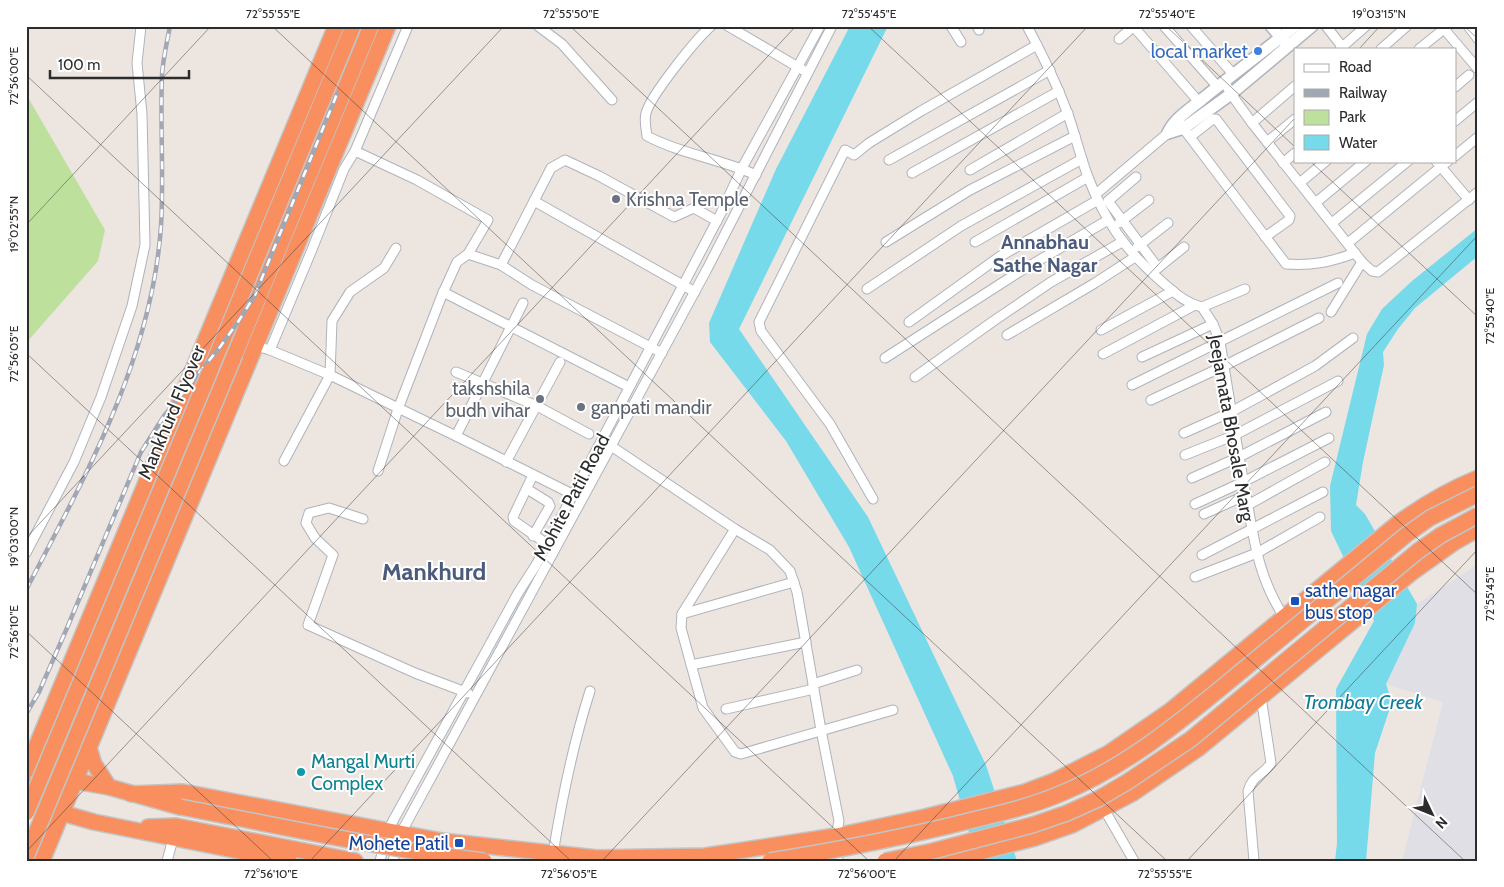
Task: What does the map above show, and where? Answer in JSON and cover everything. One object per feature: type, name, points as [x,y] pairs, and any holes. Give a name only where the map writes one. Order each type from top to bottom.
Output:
[{"type":"highway","points":[[26,771],[336,26]]},
{"type":"highway","name":"Mankhurd Flyover","points":[[26,813],[353,26]]},
{"type":"highway","name":"Mankhurd Flyover","points":[[26,857],[371,26]]},
{"type":"highway","points":[[249,362],[263,348],[338,164],[388,26]]},
{"type":"highway","points":[[42,861],[249,362],[253,310]]},
{"type":"highway","points":[[131,794],[183,792],[442,841],[597,858],[705,856],[836,836],[925,817],[1025,792],[1082,768],[1109,753],[1170,711],[1397,524],[1422,506],[1448,491],[1478,478]]},
{"type":"highway","points":[[770,861],[836,850],[938,829],[1028,806],[1060,795],[1089,781],[1117,766],[1179,723],[1406,535],[1430,518],[1478,494]]},
{"type":"highway","points":[[885,861],[1032,826],[1083,806],[1127,782],[1191,738],[1418,551],[1441,535],[1478,515]]},
{"type":"highway","points":[[945,861],[1036,838],[1072,825],[1133,793],[1199,748],[1410,574],[1455,542],[1478,529]]},
{"type":"highway","points":[[1170,711],[1199,748]]},
{"type":"highway","points":[[89,748],[94,764],[108,787]]},
{"type":"highway","points":[[26,786],[75,781],[108,787],[180,807],[377,844],[484,861]]},
{"type":"highway","points":[[26,791],[62,813],[94,822],[174,832],[355,861]]},
{"type":"highway","points":[[174,832],[236,856],[289,861]]},
{"type":"street","points":[[26,553],[74,462],[101,397],[132,306],[144,245],[142,114],[137,63],[141,26]]},
{"type":"street","points":[[338,164],[355,151],[408,26]]},
{"type":"street","points":[[538,26],[562,44],[612,100]]},
{"type":"street","points":[[711,26],[650,103],[645,114],[647,136],[661,143],[742,168],[756,175]]},
{"type":"street","points":[[728,26],[809,73]]},
{"type":"street","name":"Mohite Patil Road","points":[[380,861],[464,691],[518,593],[540,558],[717,221],[742,168],[820,26]]},
{"type":"street","points":[[393,861],[394,831],[476,697],[709,266],[832,26]]},
{"type":"street","points":[[951,26],[961,42]]},
{"type":"street","name":"Jeejamata Bhosale Marg","points":[[1027,26],[1059,91],[1088,177],[1110,224],[1133,254],[1155,270],[1173,291],[1189,304],[1198,306],[1213,324],[1220,342],[1248,505],[1250,530],[1264,582],[1271,598],[1284,618]]},
{"type":"street","points":[[1119,40],[1133,26],[1199,102]]},
{"type":"street","points":[[1164,26],[1225,80]]},
{"type":"street","points":[[1191,26],[1225,80],[1231,94],[1252,123],[1362,262],[1372,271],[1378,272],[1478,192]]},
{"type":"street","points":[[1272,26],[1289,34]]},
{"type":"street","points":[[1184,128],[1199,102],[1225,80],[1289,34],[1312,26]]},
{"type":"street","points":[[1326,26],[1342,48],[1366,26]]},
{"type":"street","points":[[1382,48],[1407,26]]},
{"type":"street","points":[[1468,26],[1478,39]]},
{"type":"street","points":[[1420,48],[1443,29],[1478,69]]},
{"type":"street","points":[[1184,128],[1231,94],[1289,34]]},
{"type":"street","points":[[810,45],[821,50]]},
{"type":"street","points":[[873,499],[830,424],[761,331],[759,322],[845,150],[854,155],[869,142],[1037,45]]},
{"type":"street","points":[[889,160],[1050,70]]},
{"type":"street","points":[[1456,86],[1469,75]]},
{"type":"street","points":[[1252,123],[1294,87]]},
{"type":"street","points":[[785,91],[797,97]]},
{"type":"street","points":[[912,173],[1059,91]]},
{"type":"street","points":[[1456,120],[1478,102]]},
{"type":"street","points":[[970,170],[1068,113]]},
{"type":"street","points":[[909,322],[999,257],[1097,197],[1111,182],[1168,132],[1171,126],[1184,128],[1216,119],[1290,216],[1289,220],[1265,238]]},
{"type":"street","points":[[1267,142],[1294,120]]},
{"type":"street","points":[[1184,128],[1286,264],[1300,265],[1330,262],[1355,253]]},
{"type":"street","points":[[886,242],[970,190],[1075,136]]},
{"type":"street","points":[[1456,155],[1478,137]]},
{"type":"street","points":[[355,151],[417,180],[488,220],[468,254],[457,262],[443,292],[398,408],[378,471]]},
{"type":"street","points":[[1283,163],[1294,154]]},
{"type":"street","points":[[867,289],[961,226],[1082,159]]},
{"type":"street","points":[[501,265],[551,168],[565,160],[599,176],[674,217],[694,208],[717,221]]},
{"type":"street","points":[[1302,181],[1325,162]]},
{"type":"street","points":[[1319,200],[1365,162]]},
{"type":"street","points":[[1332,223],[1407,162]]},
{"type":"street","points":[[1348,243],[1442,163],[1469,200]]},
{"type":"street","points":[[975,242],[1088,177]]},
{"type":"street","points":[[1136,177],[1108,200],[1155,270],[1184,247]]},
{"type":"street","points":[[1111,182],[1119,191]]},
{"type":"street","points":[[885,358],[1019,272],[1110,224],[1122,221],[1149,200]]},
{"type":"street","points":[[534,201],[695,292]]},
{"type":"street","points":[[1007,335],[1095,283],[1133,254],[1140,245],[1168,223]]},
{"type":"street","points":[[915,377],[1051,282],[1122,242]]},
{"type":"street","points":[[284,461],[330,376],[332,321],[350,292],[384,268],[396,248]]},
{"type":"street","points":[[468,254],[501,265],[532,285],[662,353]]},
{"type":"street","points":[[696,260],[709,266]]},
{"type":"street","points":[[1331,312],[1362,262]]},
{"type":"street","points":[[1132,385],[1338,283]]},
{"type":"street","points":[[1103,354],[1198,306],[1245,289]]},
{"type":"street","points":[[1101,330],[1173,291]]},
{"type":"street","points":[[443,292],[629,387]]},
{"type":"street","points":[[456,436],[523,302]]},
{"type":"street","points":[[1151,400],[1319,318]]},
{"type":"street","points":[[1142,357],[1213,324]]},
{"type":"street","points":[[1184,432],[1231,412],[1315,366],[1353,338]]},
{"type":"street","points":[[263,348],[330,376],[398,408],[582,499]]},
{"type":"street","points":[[506,462],[560,362]]},
{"type":"street","points":[[456,372],[537,406],[589,434]]},
{"type":"street","points":[[1185,455],[1235,435],[1338,381]]},
{"type":"street","points":[[1192,478],[1239,458],[1326,412]]},
{"type":"street","points":[[1195,504],[1329,438]]},
{"type":"street","points":[[602,440],[735,529],[770,550],[790,571],[797,592],[839,821],[836,836],[838,861]]},
{"type":"street","points":[[1248,505],[1325,462]]},
{"type":"street","points":[[533,475],[513,517],[514,521],[547,544]]},
{"type":"street","points":[[527,489],[548,502],[550,506],[533,536]]},
{"type":"street","points":[[1202,555],[1323,492]]},
{"type":"street","points":[[1204,514],[1246,495]]},
{"type":"street","points":[[363,519],[328,508],[309,513],[306,523],[314,538],[333,556],[308,625],[415,673],[476,697]]},
{"type":"street","points":[[1196,577],[1257,553],[1320,517]]},
{"type":"street","points":[[735,529],[682,614],[681,628],[703,708],[736,752],[741,754],[894,710]]},
{"type":"street","points":[[540,558],[549,562]]},
{"type":"street","points":[[682,614],[794,582]]},
{"type":"street","points":[[495,637],[505,643]]},
{"type":"street","points":[[691,665],[806,642]]},
{"type":"street","points":[[726,709],[813,686],[857,670]]},
{"type":"street","points":[[553,854],[569,765],[578,726],[590,690]]},
{"type":"street","points":[[1254,861],[1248,791],[1251,782],[1268,769],[1271,763],[1261,697]]},
{"type":"street","points":[[1104,809],[1134,861]]},
{"type":"street","points":[[167,861],[174,832]]},
{"type":"shaded area","points":[[1478,564],[1478,861],[1402,861],[1443,702],[1386,684],[1415,623],[1417,604]]},
{"type":"green space","points":[[26,94],[105,230],[98,261],[26,343]]},
{"type":"water","points":[[850,26],[888,26],[739,329],[868,517],[986,765],[1017,861],[977,861],[953,776],[849,547],[786,441],[710,342],[709,323],[776,169]]},
{"type":"water","name":"Trombay Creek","points":[[1478,228],[1478,256],[1415,308],[1383,352],[1384,365],[1363,462],[1356,505],[1365,514],[1417,604],[1415,623],[1386,684],[1392,702],[1375,753],[1366,861],[1335,861],[1337,843],[1336,689],[1374,621],[1331,531],[1330,486],[1367,334],[1382,309],[1412,281]]},
{"type":"railway","points":[[26,590],[93,459],[113,414],[145,322],[155,275],[161,226],[162,75],[170,26]]},
{"type":"railway","points":[[26,714],[39,692],[141,452],[164,416],[220,347],[255,295],[337,94]]},
{"type":"place","name":"local market","points":[[1258,51]]},
{"type":"place","name":"Krishna Temple","points":[[616,199]]},
{"type":"place","name":"takshshila budh vihar","points":[[540,399]]},
{"type":"place","name":"ganpati mandir","points":[[581,407]]},
{"type":"place","name":"sathe nagar bus stop","points":[[1295,601]]},
{"type":"place","name":"Mangal Murti Complex","points":[[301,772]]},
{"type":"place","name":"Mohete Patil","points":[[459,843]]},
{"type":"district","name":"Annabhau Sathe Nagar","points":[[1045,254]]},
{"type":"district","name":"Mankhurd","points":[[434,572]]}]
